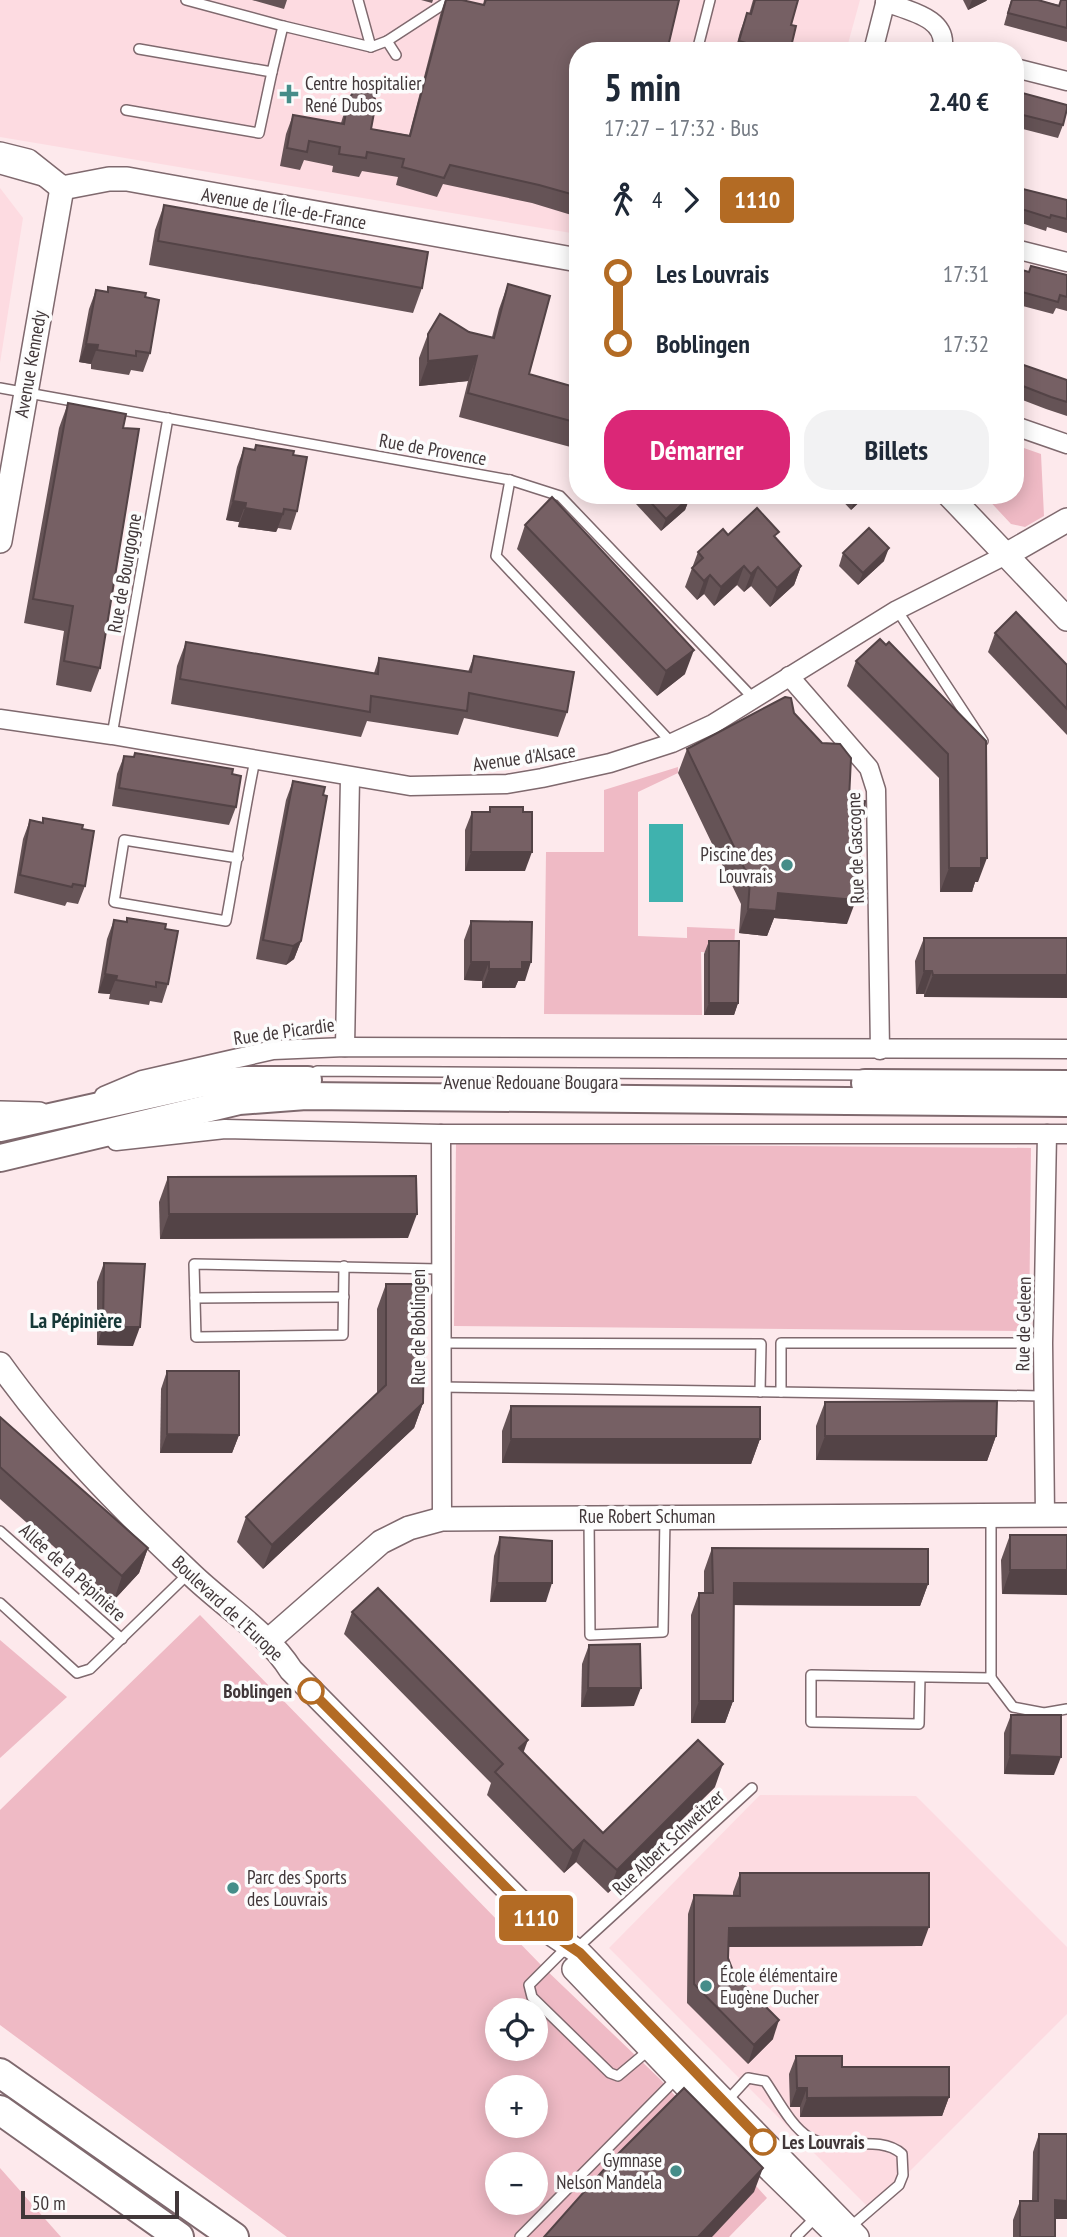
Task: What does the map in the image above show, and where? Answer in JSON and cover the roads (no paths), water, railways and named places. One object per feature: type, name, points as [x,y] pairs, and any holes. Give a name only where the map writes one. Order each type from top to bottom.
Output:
[{"type":"main road","name":"Avenue Redouane Bougara","points":[[0,1128],[199,1084],[299,1080],[1067,1084]]},
{"type":"main road","name":"Avenue Redouane Bougara","points":[[0,1158],[239,1101],[306,1096],[1067,1103]]},
{"type":"main road","points":[[0,1174],[37,1161],[60,1143]]},
{"type":"main road","points":[[0,2056],[112,2151]]},
{"type":"main road","points":[[0,2073],[234,2237]]},
{"type":"main road","points":[[0,2110],[179,2237]]},
{"type":"street","points":[[875,42],[886,1],[925,16],[938,26],[943,42]]},
{"type":"street","points":[[1024,70],[1067,81]]},
{"type":"street","points":[[0,154],[28,161],[62,188]]},
{"type":"street","name":"Avenue de l'Île-de-France","points":[[62,188],[109,179],[127,180],[569,258]]},
{"type":"street","name":"Avenue Kennedy","points":[[0,541],[24,392],[62,188]]},
{"type":"street","points":[[1024,251],[1067,262]]},
{"type":"street","points":[[1024,429],[1067,444]]},
{"type":"street","points":[[958,504],[1067,620]]},
{"type":"street","points":[[1006,555],[1067,520]]},
{"type":"street","name":"Avenue d'Alsace","points":[[0,719],[112,734],[350,778],[410,786],[507,784],[574,773],[672,743],[713,724],[897,610],[1006,555]]},
{"type":"street","name":"Rue de Gascogne","points":[[789,676],[869,768],[876,790],[880,1051]]},
{"type":"street","name":"Rue de Picardie","points":[[56,1116],[142,1080],[273,1050],[345,1047],[350,778]]},
{"type":"street","points":[[345,1047],[880,1051],[1067,1049]]},
{"type":"street","points":[[0,1141],[51,1128],[109,1105]]},
{"type":"street","points":[[0,1113],[56,1116]]},
{"type":"street","name":"Avenue Redouane Bougara","points":[[60,1143],[114,1141],[225,1129],[441,1134],[1067,1134]]},
{"type":"street","name":"Rue de Boblingen","points":[[441,1134],[439,1269],[442,1520]]},
{"type":"street","name":"Rue de Geleen","points":[[1047,1134],[1043,1396],[1056,1515]]},
{"type":"street","name":"Boulevard de l'Europe","points":[[0,1364],[69,1452],[190,1573],[268,1641],[291,1670],[657,2043],[725,2103],[822,2210]]},
{"type":"street","name":"Rue Robert Schuman","points":[[268,1641],[381,1542],[409,1528],[442,1520],[589,1516],[1056,1515]]},
{"type":"street","name":"Boulevard de l'Europe","points":[[657,2043],[678,2078],[846,2234]]},
{"type":"lane","points":[[186,0],[371,47],[387,41],[450,0]]},
{"type":"lane","points":[[358,0],[371,47]]},
{"type":"lane","points":[[699,42],[710,0]]},
{"type":"lane","points":[[125,110],[259,133],[283,26]]},
{"type":"lane","points":[[387,41],[396,55]]},
{"type":"lane","points":[[139,49],[272,72]]},
{"type":"lane","points":[[0,169],[62,188]]},
{"type":"lane","name":"Rue de Provence","points":[[0,388],[510,480],[561,496],[753,698]]},
{"type":"lane","name":"Rue de Bourgogne","points":[[112,734],[168,418]]},
{"type":"lane","points":[[510,480],[496,556],[672,743]]},
{"type":"lane","points":[[897,610],[984,741]]},
{"type":"lane","points":[[238,858],[124,840],[114,902],[226,921],[238,858],[255,760]]},
{"type":"lane","points":[[299,1080],[317,1071],[1067,1076]]},
{"type":"lane","points":[[344,1266],[343,1335],[196,1337],[194,1264],[344,1266],[439,1269]]},
{"type":"lane","points":[[195,1298],[344,1297]]},
{"type":"lane","points":[[440,1343],[761,1344],[760,1392]]},
{"type":"lane","points":[[781,1392],[781,1343],[1043,1343]]},
{"type":"lane","points":[[440,1387],[1043,1396]]},
{"type":"lane","points":[[589,1516],[590,1635],[663,1632],[665,1516]]},
{"type":"lane","points":[[991,1517],[990,1678],[1013,1707],[1044,1713],[1067,1709]]},
{"type":"lane","name":"Allée de la Pépinière","points":[[0,1531],[122,1639]]},
{"type":"lane","name":"Allée de la Pépinière","points":[[0,1603],[77,1673],[90,1669],[190,1573]]},
{"type":"lane","points":[[919,1677],[919,1724],[811,1722],[811,1675],[990,1678]]},
{"type":"lane","name":"Rue Albert Schweitzer","points":[[657,2043],[624,2073],[618,2076],[610,2073],[532,1997],[529,1985],[563,1945],[752,1788]]},
{"type":"lane","points":[[725,2103],[748,2078],[757,2077],[765,2081],[810,2138],[823,2142],[887,2146],[902,2154],[903,2175],[900,2185],[846,2234]]},
{"type":"lane","points":[[520,2237],[678,2078]]},
{"type":"lane","points":[[796,2237],[822,2210]]},
{"type":"water","points":[[649,824],[683,824],[683,902],[649,902]]},
{"type":"place","name":"Centre hospitalier René Dubos","points":[[289,94]]},
{"type":"place","name":"Piscine des Louvrais","points":[[787,865]]},
{"type":"place","name":"Boblingen","points":[[311,1691]]},
{"type":"place","name":"Parc des Sports des Louvrais","points":[[233,1888]]},
{"type":"place","name":"École élémentaire Eugène Ducher","points":[[706,1986]]},
{"type":"place","name":"Les Louvrais","points":[[763,2142]]},
{"type":"place","name":"Gymnase Nelson Mandela","points":[[676,2171]]},
{"type":"district","name":"La Pépinière","points":[[76,1321]]}]
